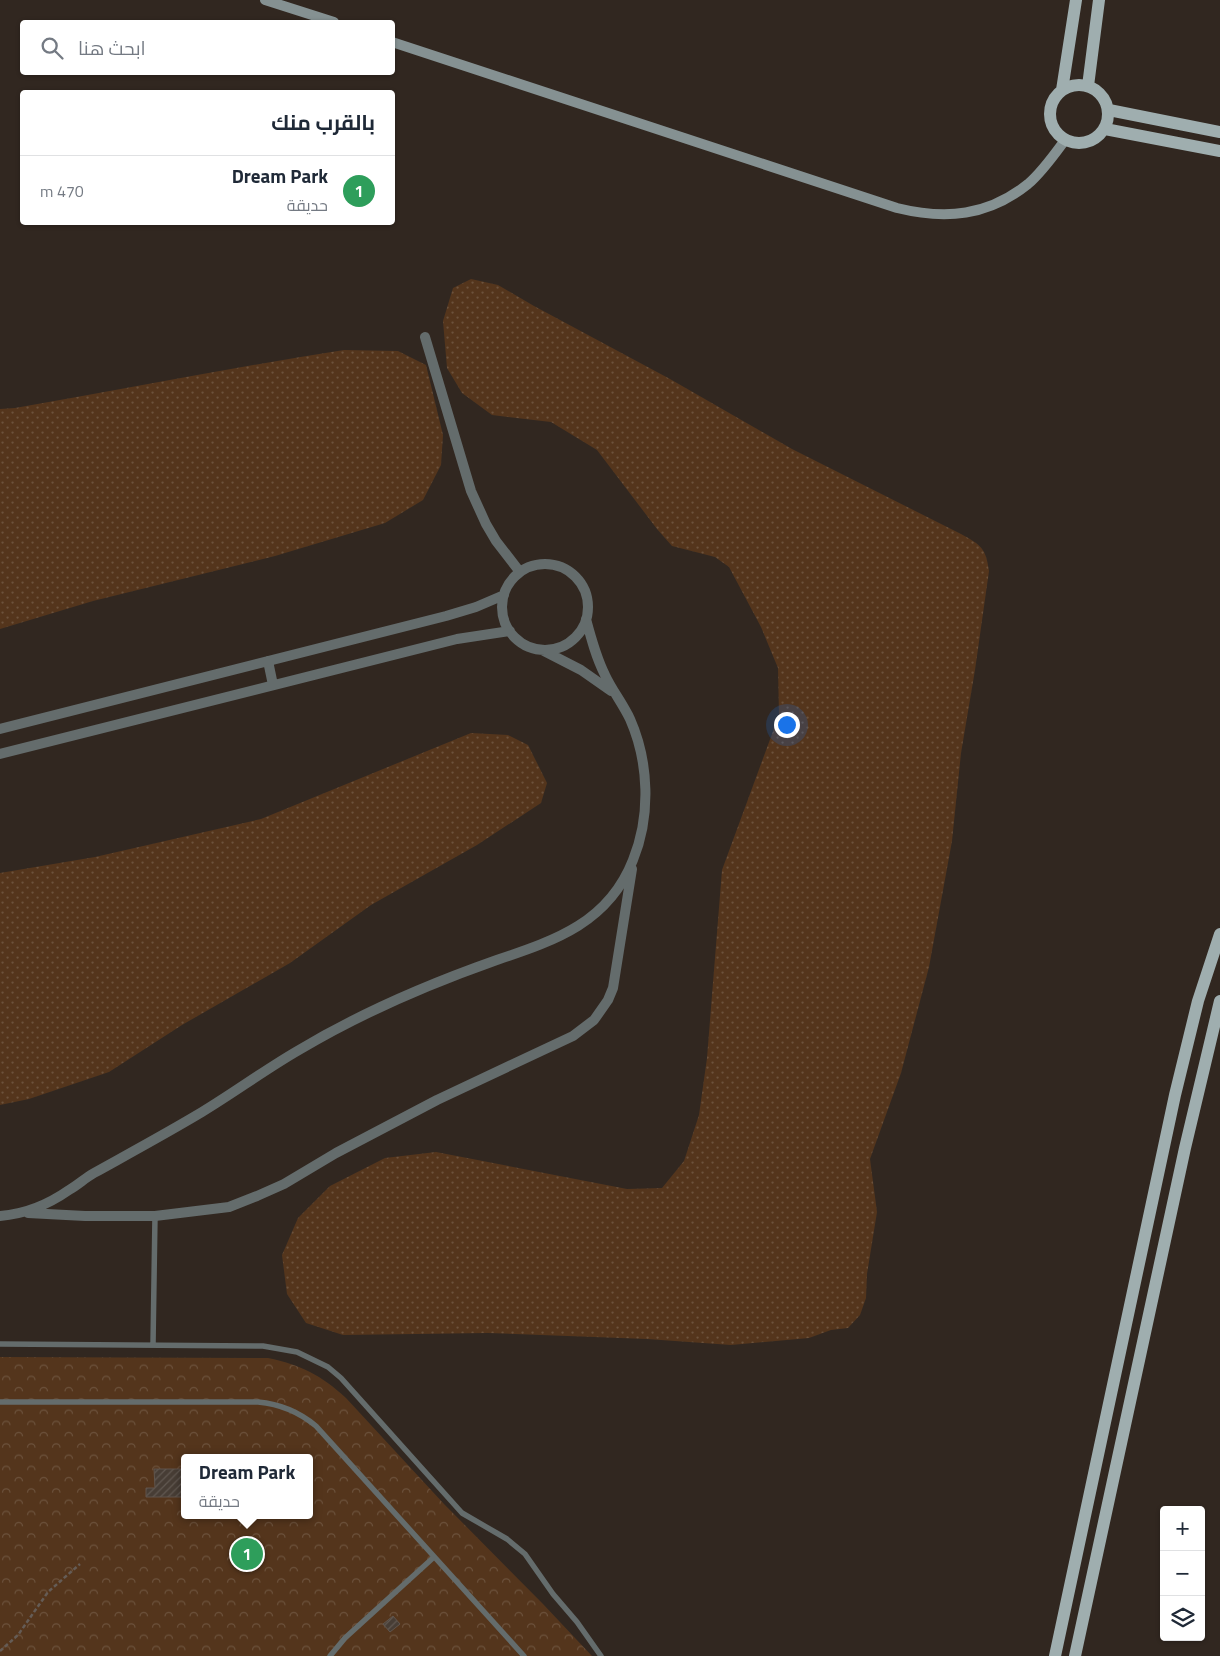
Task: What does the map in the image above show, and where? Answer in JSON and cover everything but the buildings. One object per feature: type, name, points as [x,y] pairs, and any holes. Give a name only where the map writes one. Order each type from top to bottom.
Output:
[{"type":"main road","points":[[1062,90],[1076,0]]},
{"type":"main road","points":[[1088,86],[1099,0]]},
{"type":"main road","points":[[1075,85],[1088,86],[1100,92],[1104,98],[1109,110],[1108,123],[1100,134],[1087,142],[1080,143],[1065,140],[1054,130],[1051,123],[1050,116],[1053,101],[1062,90],[1075,85]]},
{"type":"main road","points":[[1109,110],[1220,132]]},
{"type":"main road","points":[[1105,129],[1220,150]]},
{"type":"main road","points":[[1055,1656],[1175,1095],[1198,1001],[1220,934]]},
{"type":"main road","points":[[1075,1656],[1185,1148],[1220,1001]]},
{"type":"street","points":[[265,0],[328,20]]},
{"type":"street","points":[[395,43],[920,214],[966,213],[989,206],[1010,196],[1029,183],[1065,140]]},
{"type":"street","points":[[425,337],[471,491],[486,524],[520,572]]},
{"type":"street","points":[[542,650],[552,649],[570,642],[577,636],[586,619],[588,609],[585,590],[574,575],[566,569],[557,566],[538,564],[520,572],[513,578],[504,595],[503,614],[510,632],[524,644],[542,650],[581,670],[616,694]]},
{"type":"street","points":[[0,729],[462,612],[504,595]]},
{"type":"street","points":[[0,1216],[22,1212],[46,1204],[84,1179],[203,1111],[300,1049],[368,1012],[440,980],[527,950],[571,931],[597,912],[608,901],[633,862],[638,848],[644,818],[644,768],[636,734],[629,717],[597,658],[586,619]]},
{"type":"street","points":[[0,754],[457,639],[510,632]]},
{"type":"street","points":[[268,662],[273,686]]},
{"type":"street","points":[[22,1212],[94,1217],[155,1216],[228,1207],[284,1184],[386,1125],[573,1036],[584,1029],[602,1010],[613,988],[633,862]]},
{"type":"lane","points":[[153,1345],[155,1216]]},
{"type":"lane","points":[[0,1344],[263,1346],[297,1352],[328,1367],[353,1390],[462,1513],[507,1539],[525,1554],[601,1656]]},
{"type":"lane","points":[[0,1402],[258,1402],[283,1406],[300,1414],[316,1426],[524,1656]]},
{"type":"lane","points":[[330,1656],[345,1638],[434,1556]]},
{"type":"path","points":[[0,1651],[18,1635],[48,1592],[80,1564]]},
{"type":"green space","points":[[471,279],[498,285],[670,379],[792,449],[961,534],[978,544],[986,557],[989,571],[961,753],[952,841],[929,967],[901,1073],[870,1159],[877,1212],[867,1274],[866,1298],[860,1315],[848,1328],[831,1330],[809,1338],[731,1345],[647,1339],[488,1333],[343,1335],[306,1323],[287,1294],[282,1255],[298,1218],[330,1186],[385,1158],[436,1152],[627,1189],[662,1188],[684,1161],[699,1115],[707,1058],[722,870],[779,715],[778,668],[761,627],[729,567],[715,557],[672,546],[597,450],[551,422],[492,415],[462,393],[447,368],[443,321],[453,288]]},
{"type":"green space","points":[[344,350],[398,351],[426,365],[443,435],[441,465],[423,500],[385,523],[275,556],[93,601],[0,629],[0,409],[15,408]]},
{"type":"green space","points":[[471,733],[508,735],[528,745],[547,783],[541,803],[477,845],[371,905],[290,963],[182,1025],[109,1072],[29,1099],[0,1105],[0,873],[95,857],[261,819]]},
{"type":"green space","points":[[0,1357],[268,1358],[291,1364],[310,1372],[328,1383],[346,1398],[444,1504],[592,1656],[0,1656]]},
{"type":"place","name":"Dream Park","points":[[247,1554]]}]
